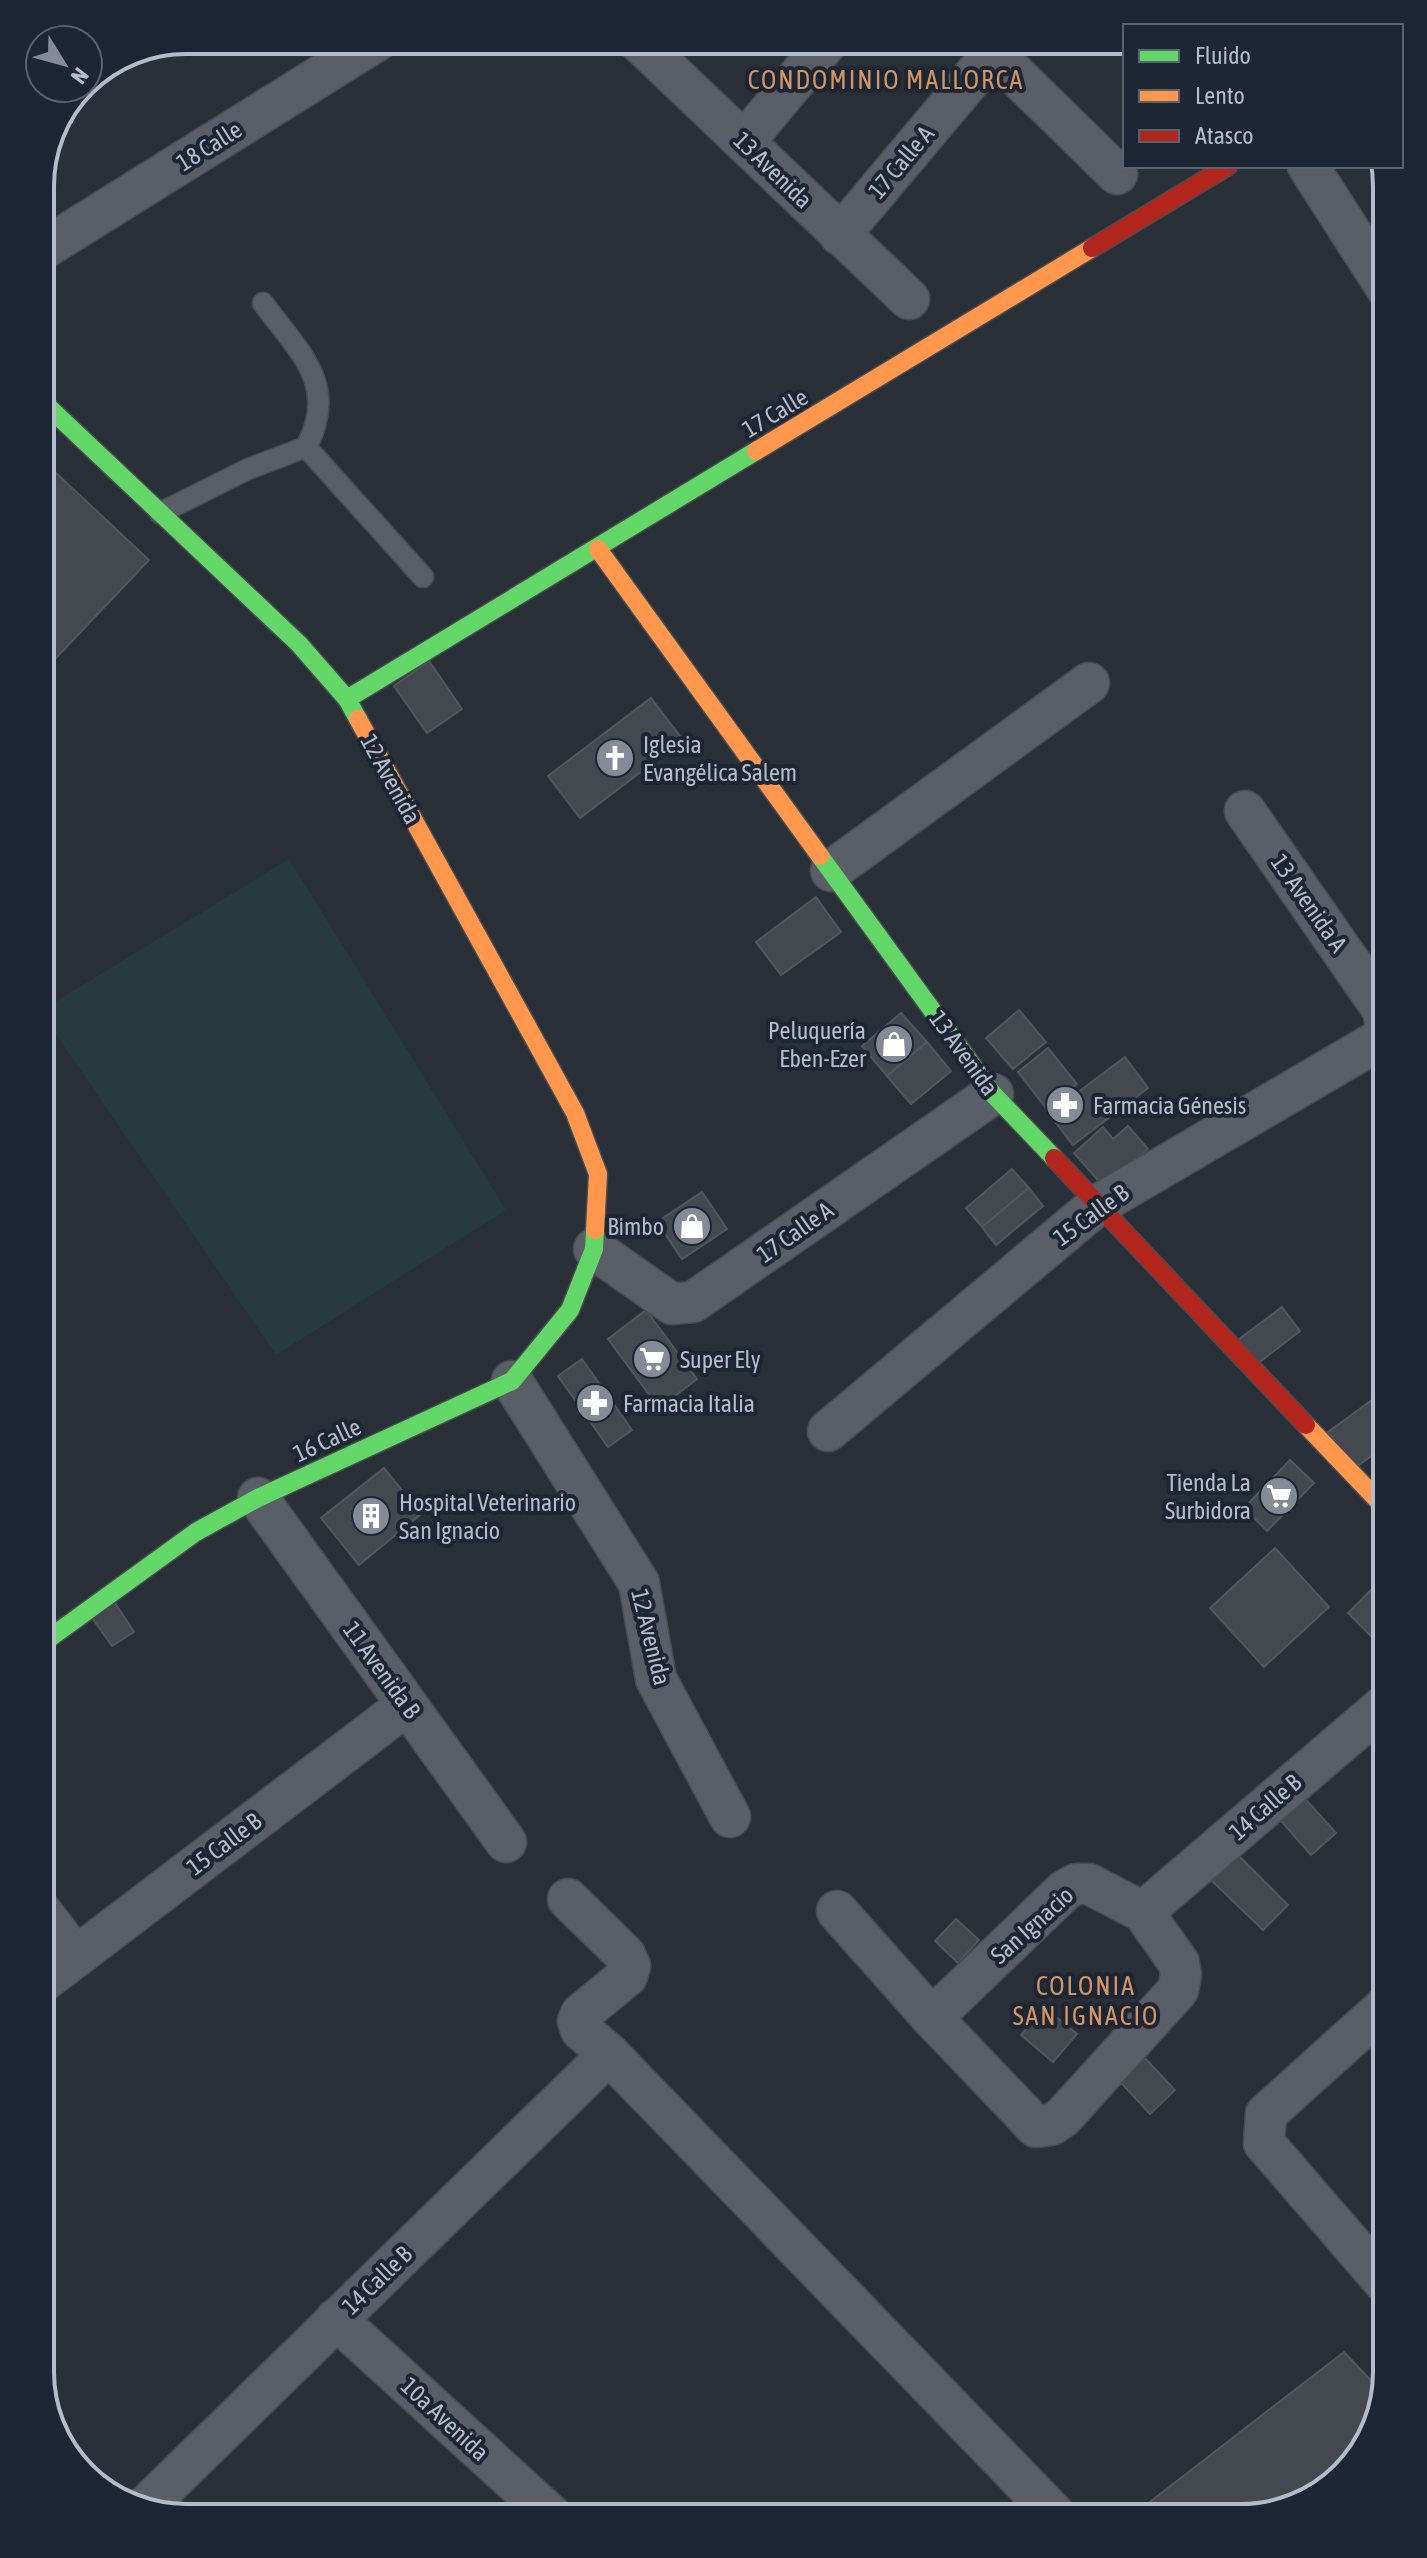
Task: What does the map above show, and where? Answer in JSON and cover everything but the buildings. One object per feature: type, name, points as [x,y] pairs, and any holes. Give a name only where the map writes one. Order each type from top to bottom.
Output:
[{"type":"street","name":"18 Calle","points":[[54,242],[356,54]]},
{"type":"street","name":"13 Avenida","points":[[652,54],[909,299]]},
{"type":"street","points":[[744,142],[817,54]]},
{"type":"street","name":"17 Calle A","points":[[840,235],[981,54]]},
{"type":"street","points":[[995,54],[1117,174]]},
{"type":"street","name":"17 Calle","points":[[347,699],[1225,168]]},
{"type":"street","points":[[1309,168],[1373,267]]},
{"type":"street","name":"12 Avenida","points":[[54,412],[299,644],[347,699],[575,1113],[598,1174],[594,1249]]},
{"type":"street","name":"13 Avenida","points":[[598,549],[993,1094],[1096,1206],[1373,1490]]},
{"type":"street","points":[[831,871],[1089,683]]},
{"type":"street","name":"13 Avenida A","points":[[1245,811],[1373,996]]},
{"type":"street","name":"15 Calle B","points":[[828,1431],[1096,1206],[1373,1044]]},
{"type":"street","name":"17 Calle A","points":[[594,1249],[672,1304],[693,1302],[993,1094]]},
{"type":"street","name":"16 Calle","points":[[54,1635],[196,1532],[258,1498],[512,1381],[570,1310],[594,1249]]},
{"type":"street","name":"12 Avenida","points":[[512,1381],[639,1583],[656,1679],[730,1817]]},
{"type":"street","name":"11 Avenida B","points":[[258,1498],[506,1842]]},
{"type":"street","name":"15 Calle B","points":[[54,1974],[407,1705]]},
{"type":"street","name":"14 Calle B","points":[[1143,1912],[1373,1715]]},
{"type":"street","name":"San Ignacio","points":[[1076,1884],[1089,1884],[1143,1912],[1179,1963],[1181,1975],[1178,1990],[1063,2117],[1051,2125],[1036,2127],[932,2018],[1065,1890],[1076,1884]]},
{"type":"street","points":[[568,1899],[625,1955],[630,1966],[627,1976],[581,2014],[578,2021],[581,2030],[609,2054],[1044,2504]]},
{"type":"street","points":[[837,1911],[932,2018]]},
{"type":"street","points":[[54,1928],[76,1957]]},
{"type":"street","points":[[1373,2018],[1266,2114],[1264,2143],[1373,2268]]},
{"type":"street","name":"14 Calle B","points":[[153,2499],[609,2054]]},
{"type":"street","name":"10a Avenida","points":[[336,2319],[539,2504]]},
{"type":"lane","points":[[160,513],[248,469],[306,447],[317,422],[319,392],[314,373],[263,303]]},
{"type":"lane","points":[[306,447],[423,577]]},
{"type":"green space","points":[[289,859],[506,1210],[276,1355],[54,1031],[54,1002]]},
{"type":"traffic: fast","points":[[54,412],[299,644],[347,699],[358,719]]},
{"type":"traffic: fast","points":[[347,699],[756,451]]},
{"type":"traffic: fast","points":[[820,856],[993,1094],[1054,1158]]},
{"type":"traffic: fast","points":[[54,1635],[196,1532],[258,1498],[512,1381],[570,1310],[594,1249],[595,1230]]},
{"type":"traffic: slow","points":[[756,451],[1092,248]]},
{"type":"traffic: slow","points":[[598,549],[820,856]]},
{"type":"traffic: slow","points":[[358,719],[575,1113],[598,1174],[595,1230]]},
{"type":"traffic: slow","points":[[1306,1425],[1373,1495]]},
{"type":"traffic: jam","points":[[1092,248],[1225,168]]},
{"type":"traffic: jam","points":[[1054,1158],[1306,1425]]},
{"type":"place","name":"Iglesia Evangélica Salem","points":[[615,758]]},
{"type":"place","name":"Peluquería Eben-Ezer","points":[[894,1044]]},
{"type":"place","name":"Farmacia Génesis","points":[[1065,1105]]},
{"type":"place","name":"Bimbo","points":[[692,1226]]},
{"type":"place","name":"Super Ely","points":[[652,1359]]},
{"type":"place","name":"Farmacia Italia","points":[[595,1403]]},
{"type":"place","name":"Tienda La Surbidora","points":[[1279,1496]]},
{"type":"place","name":"Hospital Veterinario San Ignacio","points":[[371,1516]]},
{"type":"district","name":"CONDOMINIO MALLORCA","points":[[886,80]]},
{"type":"district","name":"COLONIA SAN IGNACIO","points":[[1086,2001]]}]
